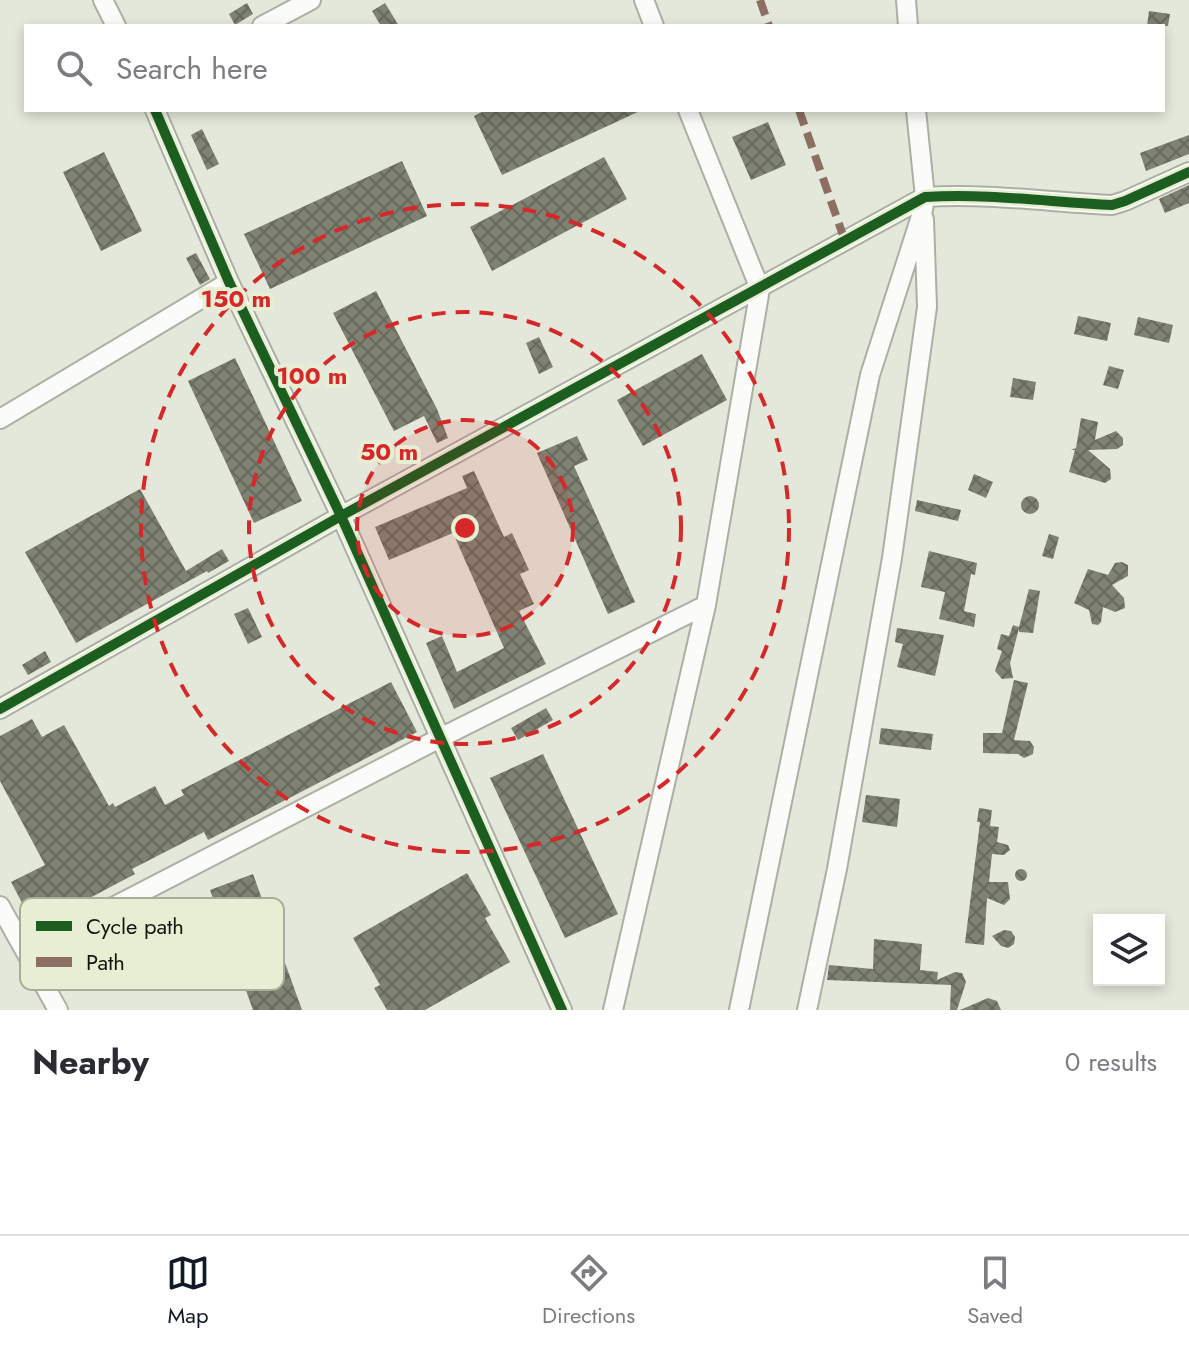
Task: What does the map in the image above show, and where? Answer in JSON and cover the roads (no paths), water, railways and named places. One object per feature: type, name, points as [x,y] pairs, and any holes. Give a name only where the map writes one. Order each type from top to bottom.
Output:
[{"type":"street","points":[[103,0],[115,24]]},
{"type":"street","points":[[266,24],[311,0]]},
{"type":"street","points":[[644,0],[653,24]]},
{"type":"street","points":[[906,0],[908,24]]},
{"type":"street","points":[[156,112],[229,282],[341,516],[562,1010]]},
{"type":"street","points":[[613,1010],[706,605],[760,289],[689,112]]},
{"type":"street","points":[[807,1010],[837,869],[892,558],[927,307],[924,204],[916,112]]},
{"type":"street","points":[[0,709],[341,516],[760,289],[924,204],[971,194],[1112,205],[1189,172]]},
{"type":"street","points":[[739,1010],[870,375],[924,204]]},
{"type":"street","points":[[0,419],[229,282]]},
{"type":"street","points":[[130,898],[706,605]]},
{"type":"street","points":[[0,906],[20,941]]},
{"type":"street","points":[[47,990],[58,1010]]}]
